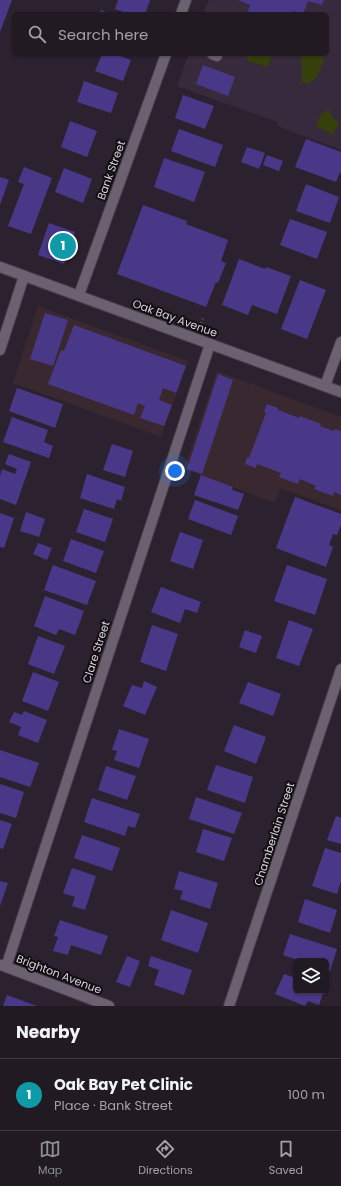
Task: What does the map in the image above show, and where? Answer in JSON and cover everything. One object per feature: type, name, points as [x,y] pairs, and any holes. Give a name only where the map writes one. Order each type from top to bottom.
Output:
[{"type":"street","points":[[182,12],[186,0]]},
{"type":"street","name":"Bank Street","points":[[78,295],[165,56]]},
{"type":"street","name":"Oak Bay Avenue","points":[[0,267],[341,392]]},
{"type":"street","points":[[0,350],[24,276]]},
{"type":"street","points":[[325,386],[341,342]]},
{"type":"street","name":"Clare Street","points":[[3,966],[210,344]]},
{"type":"street","name":"Chamberlain Street","points":[[229,1006],[341,669]]},
{"type":"street","name":"Brighton Avenue","points":[[3,966],[84,1002],[109,1006]]},
{"type":"path","points":[[200,327],[203,318]]},
{"type":"shaded area","points":[[209,0],[341,0],[341,150],[277,126],[278,122],[177,86],[188,56],[329,56],[329,12],[204,12]]},
{"type":"shaded area","points":[[38,306],[188,361],[161,437],[13,383]]},
{"type":"shaded area","points":[[217,371],[341,417],[341,510],[280,488],[275,503],[184,469]]},
{"type":"green space","points":[[271,56],[268,67],[248,61],[247,57]]},
{"type":"green space","points":[[298,56],[325,56],[317,77],[308,84],[302,82],[301,57]]},
{"type":"green space","points":[[329,110],[333,119],[339,122],[333,135],[316,126],[321,114]]},
{"type":"building","points":[[0,0],[12,0],[0,32]]},
{"type":"building","points":[[118,0],[150,0],[146,12],[123,12],[115,9]]},
{"type":"building","points":[[238,0],[324,0],[322,5],[308,1],[304,12],[248,12],[250,5]]},
{"type":"building","points":[[101,56],[120,56],[131,60],[123,81],[95,71]]},
{"type":"building","points":[[203,65],[235,77],[228,96],[196,84]]},
{"type":"building","points":[[84,81],[118,93],[111,113],[77,102]]},
{"type":"building","points":[[183,95],[214,106],[205,129],[175,118]]},
{"type":"building","points":[[70,121],[97,131],[87,157],[61,147]]},
{"type":"building","points":[[179,129],[223,145],[215,167],[171,151]]},
{"type":"building","points":[[306,139],[341,152],[341,173],[340,172],[336,182],[295,167]]},
{"type":"building","points":[[247,147],[265,153],[259,169],[241,162]]},
{"type":"building","points":[[267,155],[283,161],[279,171],[263,165]]},
{"type":"building","points":[[164,158],[205,172],[194,202],[154,187]]},
{"type":"building","points":[[24,167],[52,178],[31,234],[8,226],[24,184],[18,182]]},
{"type":"building","points":[[64,168],[92,179],[83,203],[55,192]]},
{"type":"building","points":[[0,177],[9,180],[0,205]]},
{"type":"building","points":[[306,184],[339,197],[330,223],[296,211]]},
{"type":"building","points":[[143,205],[187,221],[186,224],[228,240],[221,261],[226,263],[218,283],[216,282],[206,307],[117,274]]},
{"type":"building","points":[[290,219],[327,232],[317,259],[280,245]]},
{"type":"building","points":[[49,223],[75,232],[64,264],[38,255]]},
{"type":"building","points":[[239,259],[265,269],[266,267],[291,276],[277,314],[252,305],[248,315],[222,305]]},
{"type":"building","points":[[300,280],[326,290],[307,339],[281,329]]},
{"type":"building","points":[[45,313],[68,320],[53,366],[30,359]]},
{"type":"building","points":[[74,325],[186,366],[176,393],[163,388],[159,400],[172,405],[164,426],[140,418],[145,406],[138,403],[134,415],[48,384],[61,350],[64,351]]},
{"type":"building","points":[[218,374],[233,380],[202,474],[187,469]]},
{"type":"building","points":[[17,388],[63,404],[55,428],[9,411]]},
{"type":"building","points":[[267,404],[299,418],[300,416],[321,424],[320,426],[334,431],[335,429],[341,431],[341,495],[334,492],[333,496],[314,489],[316,486],[300,479],[298,484],[279,477],[281,473],[257,464],[256,468],[245,464],[247,457],[249,458],[266,413],[264,412]]},
{"type":"building","points":[[12,417],[48,430],[44,442],[53,446],[49,458],[3,442]]},
{"type":"building","points":[[112,444],[133,451],[125,477],[103,470]]},
{"type":"building","points":[[9,454],[31,462],[16,505],[0,499],[0,476],[2,469],[15,474],[17,469],[5,464]]},
{"type":"building","points":[[87,474],[125,487],[121,501],[117,499],[114,509],[80,498]]},
{"type":"building","points":[[201,475],[233,487],[232,490],[244,494],[238,510],[194,495]]},
{"type":"building","points":[[295,497],[341,514],[341,525],[337,535],[333,534],[329,545],[333,547],[326,567],[276,548]]},
{"type":"building","points":[[195,500],[238,516],[231,535],[188,519]]},
{"type":"building","points":[[84,509],[113,519],[105,542],[76,532]]},
{"type":"building","points":[[26,512],[45,519],[39,537],[20,531]]},
{"type":"building","points":[[0,513],[14,518],[4,548],[0,547]]},
{"type":"building","points":[[180,532],[203,540],[193,569],[170,561]]},
{"type":"building","points":[[71,539],[104,551],[96,573],[63,561]]},
{"type":"building","points":[[38,543],[52,548],[47,560],[33,554]]},
{"type":"building","points":[[53,565],[96,581],[87,605],[44,590]]},
{"type":"building","points":[[287,565],[327,579],[315,615],[274,601]]},
{"type":"building","points":[[161,587],[201,602],[197,613],[185,609],[180,623],[151,612]]},
{"type":"building","points":[[45,596],[84,611],[75,635],[59,629],[56,635],[34,626]]},
{"type":"building","points":[[289,620],[313,629],[299,666],[276,658]]},
{"type":"building","points":[[152,625],[178,634],[166,671],[140,662]]},
{"type":"building","points":[[245,630],[262,636],[256,653],[239,647]]},
{"type":"building","points":[[38,636],[65,646],[54,674],[28,664]]},
{"type":"building","points":[[33,672],[59,682],[48,711],[22,701]]},
{"type":"building","points":[[144,681],[157,687],[145,715],[123,706],[132,685],[142,688]]},
{"type":"building","points":[[248,682],[281,694],[273,716],[239,703]]},
{"type":"building","points":[[24,711],[47,720],[38,743],[18,735],[21,727],[9,722],[14,712],[22,715]]},
{"type":"building","points":[[234,725],[266,737],[256,764],[224,751]]},
{"type":"building","points":[[119,729],[149,739],[139,768],[114,760],[117,751],[112,750]]},
{"type":"building","points":[[0,750],[39,763],[30,787],[0,777]]},
{"type":"building","points":[[216,765],[253,777],[245,803],[207,790]]},
{"type":"building","points":[[106,766],[136,776],[127,800],[98,790]]},
{"type":"building","points":[[0,784],[24,792],[16,818],[0,813]]},
{"type":"building","points":[[196,797],[242,813],[234,834],[189,819]]},
{"type":"building","points":[[92,798],[140,814],[135,828],[128,826],[125,836],[84,822]]},
{"type":"building","points":[[336,816],[341,818],[341,844],[327,840]]},
{"type":"building","points":[[0,820],[12,824],[3,849],[0,848]]},
{"type":"building","points":[[203,829],[232,838],[224,861],[196,852]]},
{"type":"building","points":[[82,835],[120,848],[112,871],[74,858]]},
{"type":"building","points":[[325,848],[341,853],[341,881],[337,894],[312,886]]},
{"type":"building","points":[[72,868],[96,876],[85,910],[72,906],[75,897],[63,893]]},
{"type":"building","points":[[179,871],[218,883],[210,909],[180,899],[183,891],[174,889]]},
{"type":"building","points":[[0,881],[8,883],[0,906]]},
{"type":"building","points":[[305,899],[337,910],[330,933],[298,922]]},
{"type":"building","points":[[171,910],[208,923],[198,953],[161,940]]},
{"type":"building","points":[[60,920],[108,936],[101,955],[71,945],[68,955],[53,951],[58,937],[54,936]]},
{"type":"building","points":[[290,934],[337,949],[330,971],[329,958],[293,958],[283,955]]},
{"type":"building","points":[[127,956],[140,961],[130,987],[116,982]]},
{"type":"building","points":[[151,956],[192,970],[184,995],[154,985],[159,970],[148,966]]},
{"type":"building","points":[[284,974],[293,977],[293,994],[323,994],[319,1005],[308,1001],[305,1006],[275,994]]},
{"type":"building","points":[[7,995],[37,1006],[3,1006]]},
{"type":"place","name":"Oak Bay Pet Clinic","points":[[63,246]]}]
